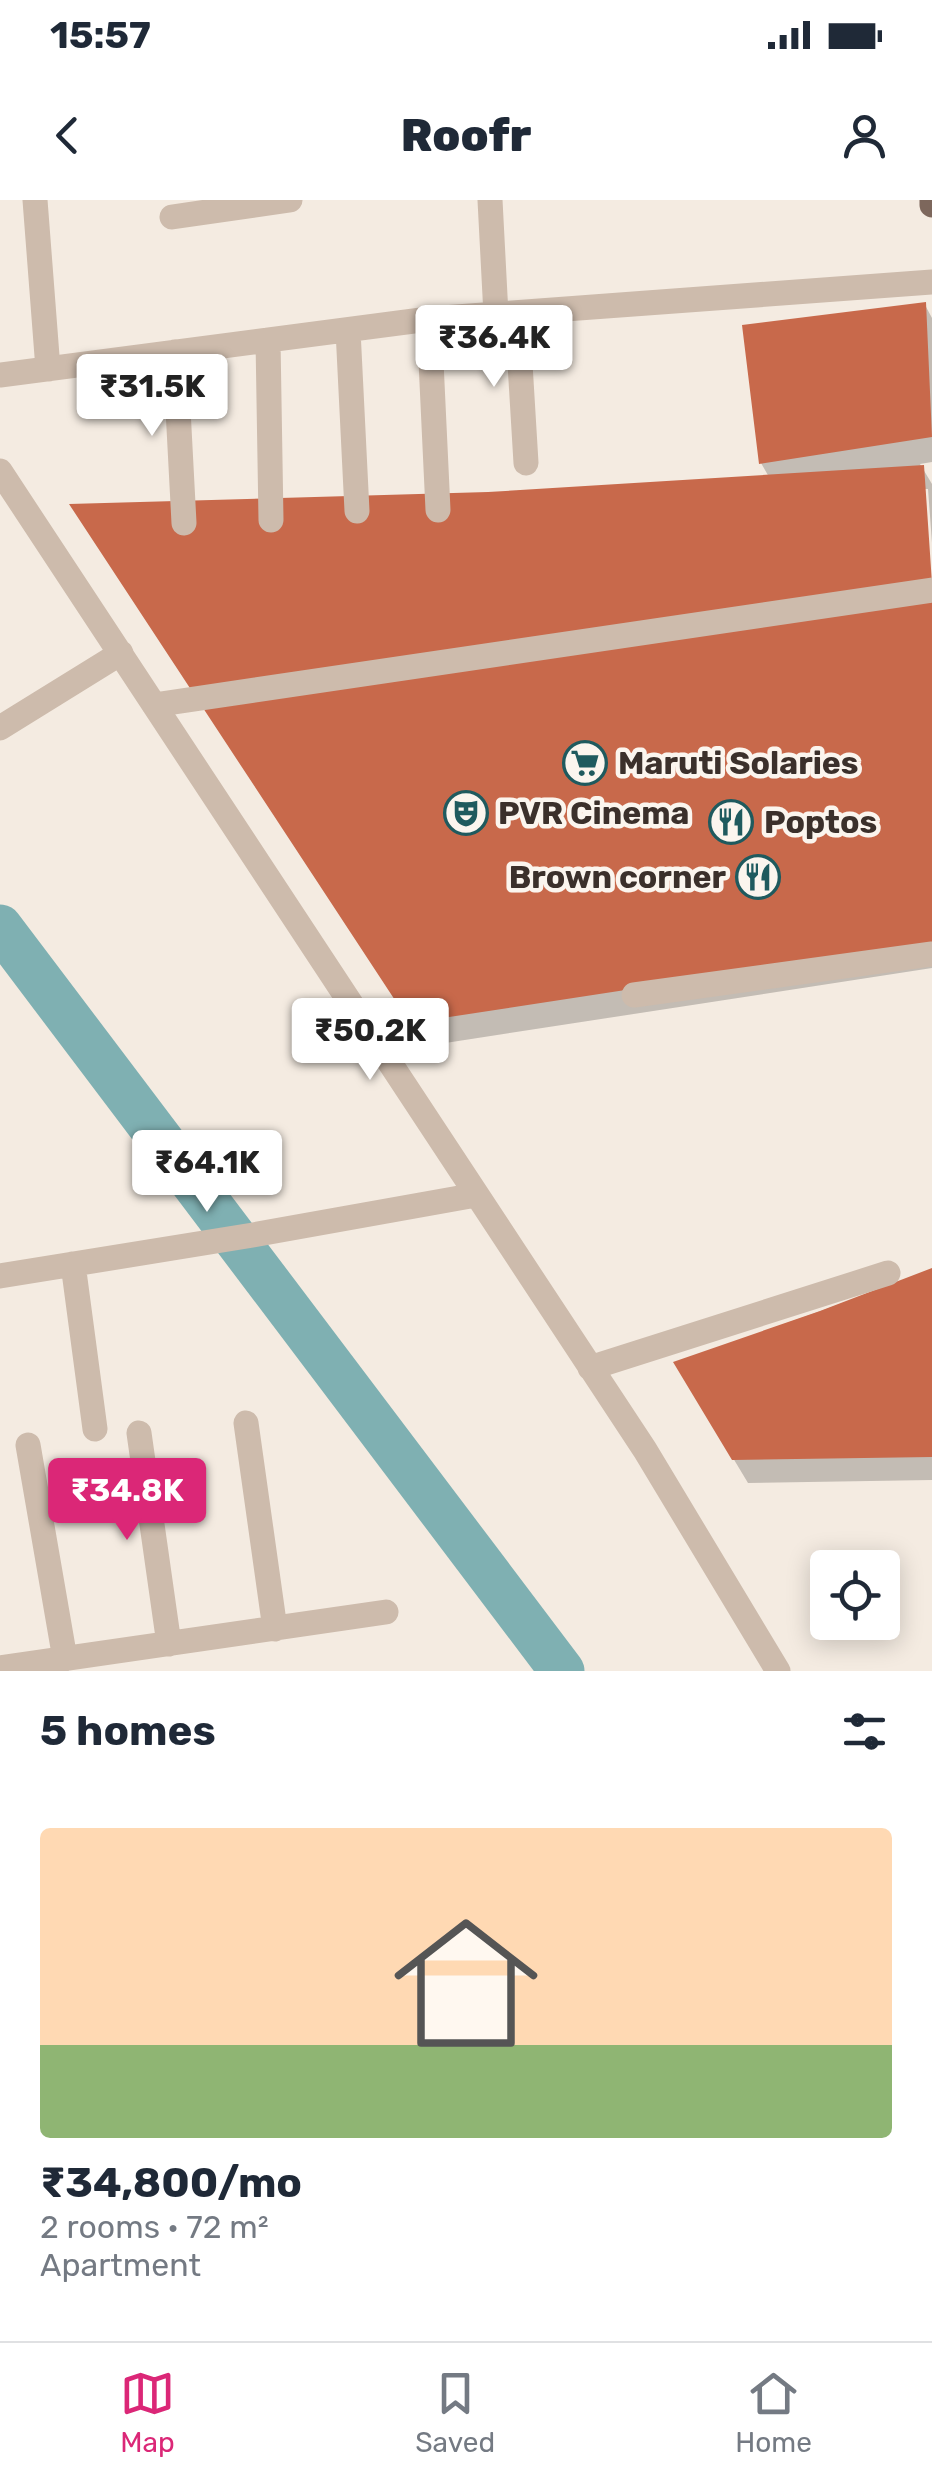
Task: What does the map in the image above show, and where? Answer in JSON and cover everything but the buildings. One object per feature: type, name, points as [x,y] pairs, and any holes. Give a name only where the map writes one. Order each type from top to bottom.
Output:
[{"type":"street","points":[[35,200],[48,369]]},
{"type":"street","points":[[172,217],[290,200]]},
{"type":"street","points":[[490,200],[526,463]]},
{"type":"street","points":[[0,376],[430,319],[932,282]]},
{"type":"street","points":[[430,319],[438,510]]},
{"type":"street","points":[[348,330],[357,511]]},
{"type":"street","points":[[268,340],[271,520]]},
{"type":"street","points":[[175,352],[184,522]]},
{"type":"street","points":[[0,470],[644,1450],[778,1671]]},
{"type":"street","points":[[154,705],[932,590]]},
{"type":"street","points":[[0,728],[121,653]]},
{"type":"street","points":[[634,995],[932,954]]},
{"type":"street","points":[[0,1276],[476,1195]]},
{"type":"street","points":[[73,1264],[96,1429]]},
{"type":"street","points":[[590,1368],[888,1273]]},
{"type":"street","points":[[246,1423],[274,1628]]},
{"type":"street","points":[[139,1433],[169,1644]]},
{"type":"street","points":[[28,1445],[66,1659]]},
{"type":"street","points":[[0,1668],[386,1612]]},
{"type":"waterway","points":[[0,927],[562,1671]]},
{"type":"place","name":"Maruti Solaries","points":[[585,763]]},
{"type":"place","name":"PVR Cinema","points":[[466,813]]},
{"type":"place","name":"Poptos","points":[[731,822]]},
{"type":"place","name":"Brown corner","points":[[758,877]]}]
